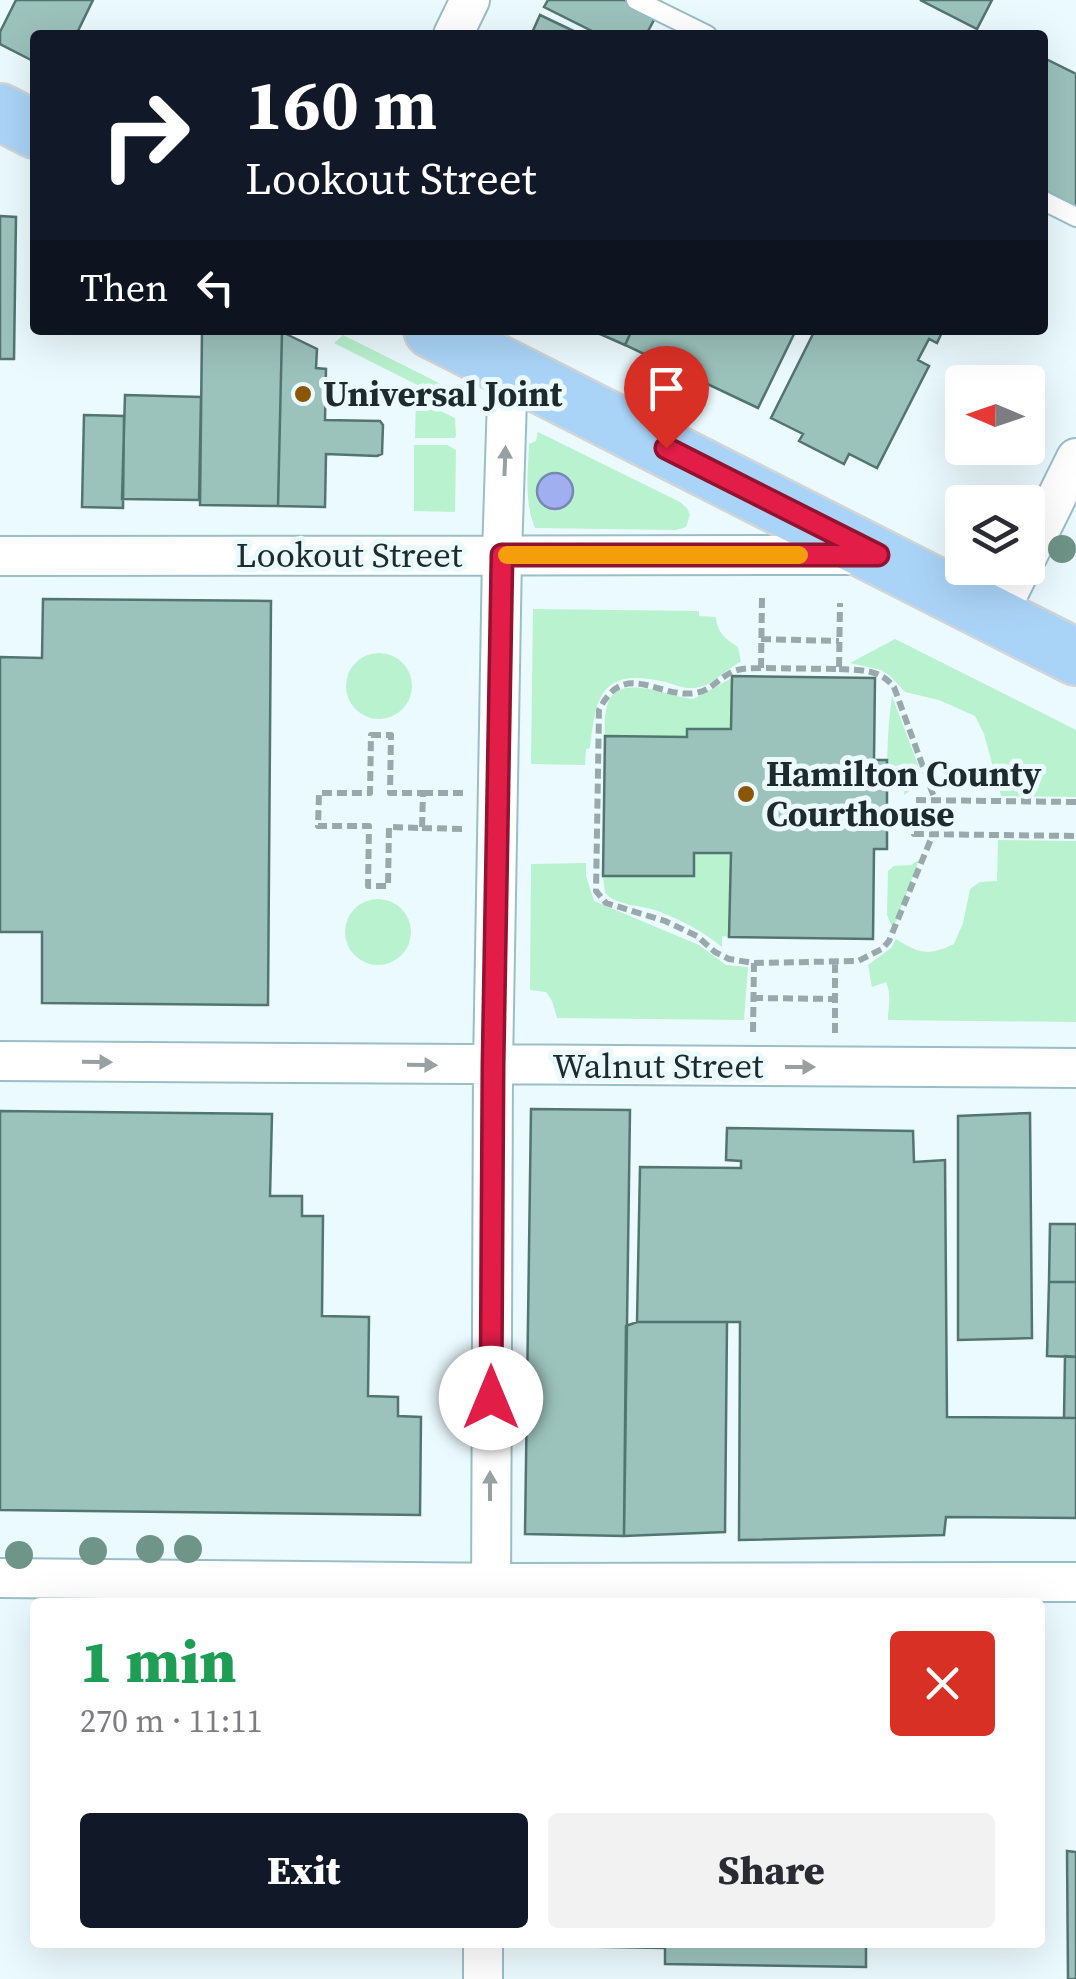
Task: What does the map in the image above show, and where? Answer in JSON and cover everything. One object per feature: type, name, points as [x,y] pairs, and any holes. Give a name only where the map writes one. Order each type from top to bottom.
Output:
[{"type":"main road","points":[[0,112],[30,127]]},
{"type":"main road","points":[[442,335],[1076,656]]},
{"type":"street","points":[[455,30],[470,0]]},
{"type":"street","points":[[491,1593],[493,1066],[508,368]]},
{"type":"street","points":[[1045,521],[1076,458]]},
{"type":"street","name":"Lookout Street","points":[[0,556],[878,555]]},
{"type":"street","points":[[997,616],[1012,585]]},
{"type":"street","name":"Walnut Street","points":[[0,1060],[1076,1068]]},
{"type":"street","points":[[0,1578],[491,1593],[1076,1582]]},
{"type":"street","points":[[482,1979],[483,1948]]},
{"type":"lane","points":[[636,0],[697,30]]},
{"type":"lane","points":[[1048,203],[1076,217]]},
{"type":"path","points":[[760,668],[762,598]]},
{"type":"path","points":[[839,668],[840,603]]},
{"type":"path","points":[[761,639],[838,642]]},
{"type":"path","points":[[933,834],[889,941],[871,956],[835,962],[729,959],[665,921],[606,903],[596,891],[599,710],[616,687],[647,684],[679,692],[700,692],[743,668],[875,672],[887,678],[894,688],[935,800]]},
{"type":"path","points":[[371,735],[391,735],[390,793],[423,793],[422,828],[389,827],[388,886],[368,886],[369,826],[318,826],[319,793],[370,794],[371,735]]},
{"type":"path","points":[[1076,802],[915,800],[914,834],[1076,836]]},
{"type":"path","points":[[752,1033],[754,962]]},
{"type":"path","points":[[835,962],[835,1034]]},
{"type":"path","points":[[753,998],[834,999]]},
{"type":"green space","points":[[343,335],[457,392],[467,410],[334,343]]},
{"type":"green space","points":[[416,399],[455,418],[455,438],[415,438]]},
{"type":"green space","points":[[538,432],[680,502],[690,515],[686,527],[535,528],[529,508],[529,444],[536,441]]},
{"type":"green space","points":[[414,445],[447,445],[456,450],[455,512],[414,511]]},
{"type":"green space","points":[[533,609],[699,611],[699,616],[716,617],[720,631],[738,647],[741,662],[700,687],[685,688],[640,678],[613,684],[599,702],[585,765],[531,764]]},
{"type":"green space","points":[[895,639],[1076,730],[1076,797],[1001,796],[975,716],[939,700],[905,692],[881,670],[850,663]]},
{"type":"green space","points":[[379,653],[402,663],[412,686],[402,709],[379,719],[356,709],[346,686],[356,663]]},
{"type":"green space","points":[[732,678],[731,729],[687,729],[687,737],[605,736],[606,711],[610,698],[618,691],[642,688],[693,699]]},
{"type":"green space","points":[[892,696],[920,770],[918,785],[904,795],[905,781],[887,781]]},
{"type":"green space","points":[[998,840],[1076,841],[1076,1022],[888,1020],[886,982],[872,987],[868,965],[891,948],[896,939],[924,952],[954,944],[970,889],[980,882],[997,881]]},
{"type":"green space","points":[[694,853],[731,853],[729,937],[722,936],[722,947],[675,918],[605,893],[603,876],[693,876]]},
{"type":"green space","points":[[919,860],[893,929],[887,915],[888,871]]},
{"type":"green space","points":[[586,863],[594,901],[699,945],[726,965],[748,967],[744,1020],[557,1018],[546,992],[530,990],[531,864]]},
{"type":"green space","points":[[378,899],[401,909],[411,932],[401,955],[378,965],[355,955],[345,932],[355,909]]},
{"type":"water","points":[[555,473],[568,478],[573,491],[568,504],[555,509],[542,504],[537,491],[542,478]]},
{"type":"building","points":[[16,0],[93,0],[78,30],[30,30],[30,59],[0,44],[0,32]]},
{"type":"building","points":[[548,0],[624,0],[656,16],[649,30],[590,30],[544,7]]},
{"type":"building","points":[[920,0],[992,0],[977,29]]},
{"type":"building","points":[[540,15],[572,30],[533,30]]},
{"type":"building","points":[[1048,60],[1076,74],[1076,207],[1048,192]]},
{"type":"building","points":[[0,216],[16,217],[14,359],[0,359]]},
{"type":"building","points":[[202,335],[282,335],[278,506],[200,505]]},
{"type":"building","name":"Universal Joint","points":[[282,335],[288,335],[317,349],[316,368],[326,369],[325,420],[380,421],[382,454],[326,454],[325,507],[278,506]]},
{"type":"building","points":[[602,335],[630,335],[625,345]]},
{"type":"building","points":[[630,335],[794,335],[758,408],[625,345]]},
{"type":"building","points":[[812,335],[941,335],[937,343],[929,339],[918,360],[929,366],[877,468],[849,454],[844,464],[799,441],[803,434],[771,418]]},
{"type":"building","points":[[125,395],[201,397],[199,500],[122,499]]},
{"type":"building","points":[[84,415],[124,416],[123,508],[82,507]]},
{"type":"building","points":[[43,599],[271,601],[268,1005],[42,1003],[42,932],[0,932],[0,657],[42,658]]},
{"type":"building","name":"Hamilton County Courthouse","points":[[732,676],[875,678],[874,760],[887,760],[887,849],[874,849],[873,939],[729,937],[731,853],[694,853],[694,876],[603,876],[605,736],[687,737],[687,729],[731,729]]},
{"type":"building","points":[[531,1109],[630,1110],[624,1536],[525,1534]]},
{"type":"building","points":[[0,1111],[272,1114],[270,1196],[302,1196],[302,1216],[323,1216],[322,1316],[369,1317],[368,1396],[398,1397],[398,1416],[421,1417],[420,1515],[0,1510]]},
{"type":"building","points":[[1030,1113],[1032,1338],[958,1340],[958,1116]]},
{"type":"building","points":[[727,1128],[913,1131],[914,1162],[945,1160],[947,1417],[1076,1418],[1076,1518],[946,1517],[944,1535],[739,1540],[740,1322],[637,1322],[640,1167],[741,1168],[741,1161],[726,1160]]},
{"type":"building","points":[[1050,1224],[1076,1224],[1076,1282],[1049,1282]]},
{"type":"building","points":[[1049,1282],[1076,1282],[1076,1357],[1047,1356]]},
{"type":"building","points":[[637,1322],[727,1322],[725,1532],[624,1536],[626,1326]]},
{"type":"building","points":[[1065,1356],[1076,1357],[1076,1418],[1064,1418]]},
{"type":"building","points":[[1067,1851],[1076,1852],[1076,1979],[1068,1979]]},
{"type":"building","points":[[665,1948],[866,1948],[866,1967],[665,1964]]},
{"type":"slow traffic","points":[[507,555],[799,555]]},
{"type":"place","name":"Universal Joint","points":[[303,394]]},
{"type":"place","name":"Hamilton County Courthouse","points":[[746,794]]},
{"type":"route","points":[[491,1398],[502,555],[878,555],[666,448]]}]
